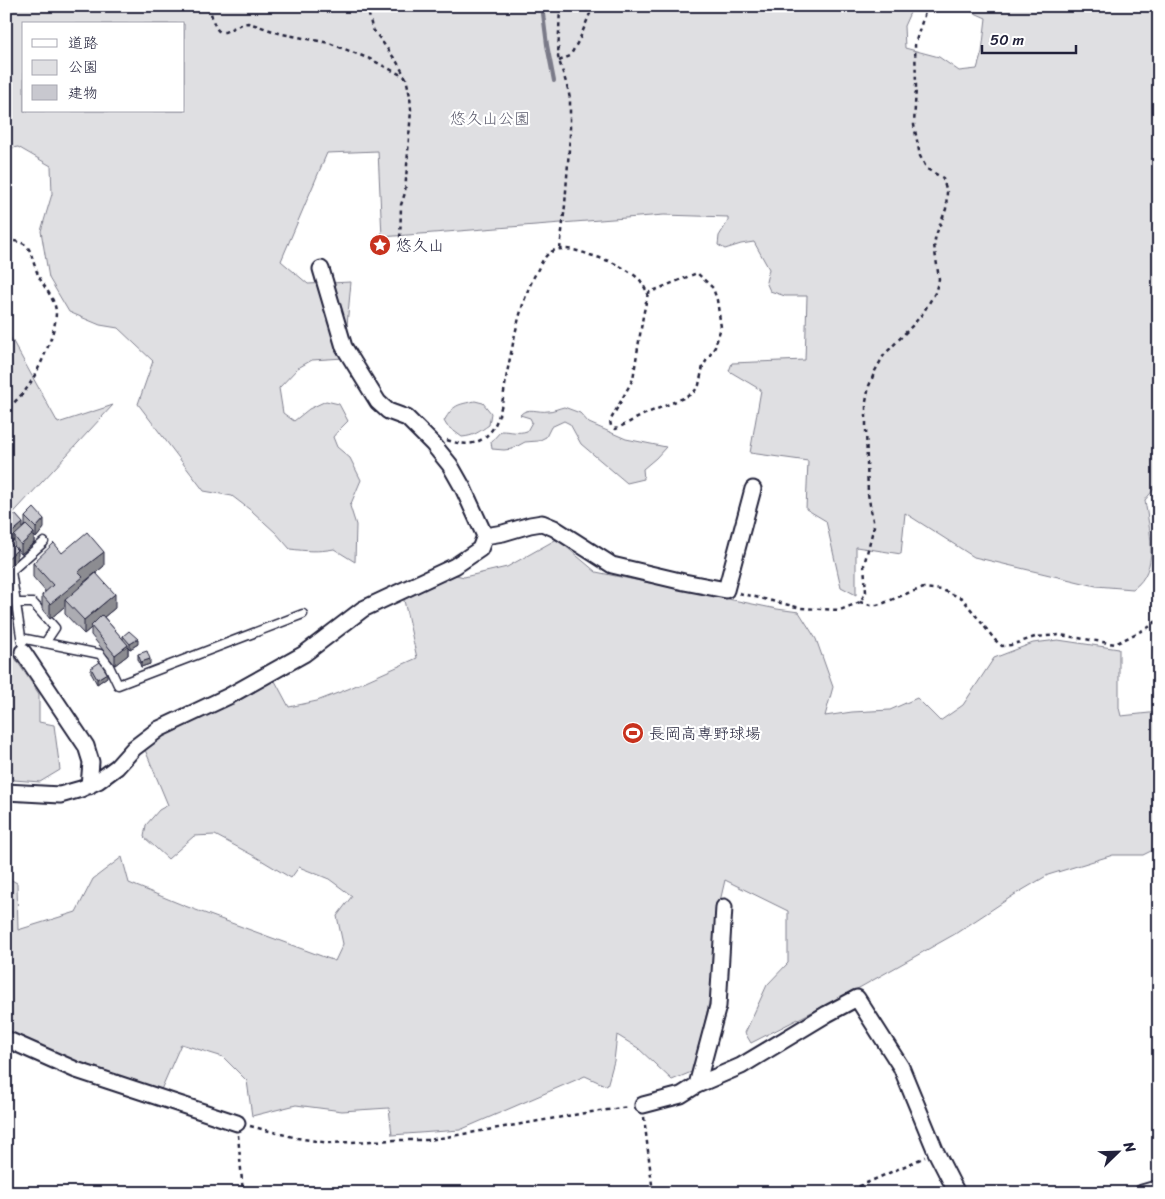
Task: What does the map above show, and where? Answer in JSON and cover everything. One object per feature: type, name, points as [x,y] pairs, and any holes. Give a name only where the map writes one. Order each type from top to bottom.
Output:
[{"type":"street","points":[[6,792],[60,795],[89,786],[117,767],[134,748],[159,729],[229,696],[304,654],[363,609],[454,566],[480,549],[485,536],[450,464],[407,418],[388,411],[378,402],[344,347],[321,269]]},
{"type":"street","points":[[485,536],[542,523],[554,528],[612,565],[726,590],[753,489]]},
{"type":"street","points":[[22,645],[86,746],[91,762],[89,786]]},
{"type":"street","points":[[697,1085],[718,1006],[724,907]]},
{"type":"street","points":[[643,1105],[681,1095],[697,1085],[741,1066],[827,1014],[858,998],[901,1067],[936,1152],[958,1193]]},
{"type":"street","points":[[6,1039],[76,1070],[236,1123]]},
{"type":"street","points":[[1142,1193],[1159,1188]]},
{"type":"lane","points":[[44,542],[11,571],[22,645],[45,643],[100,654],[109,666],[118,685],[303,614]]},
{"type":"lane","points":[[16,603],[33,603],[54,628],[45,643]]},
{"type":"path","points":[[209,6],[214,26],[220,32],[248,23],[282,34],[329,43],[370,59],[406,78]]},
{"type":"path","points":[[367,6],[372,28],[397,62],[406,78],[410,96],[411,110],[405,194],[401,205],[400,244]]},
{"type":"path","points":[[560,6],[559,61],[570,99],[570,135],[560,249]]},
{"type":"path","points":[[559,61],[570,56],[580,38],[592,6]]},
{"type":"path","points":[[726,590],[801,608],[840,610],[860,602],[866,592],[864,565],[874,526],[868,494],[866,402],[869,386],[884,355],[913,326],[923,313],[935,293],[939,278],[934,245],[946,209],[947,192],[943,178],[928,169],[920,156],[914,125],[916,87],[915,44],[927,6]]},
{"type":"path","points":[[6,240],[19,241],[26,244],[38,277],[56,306],[53,336],[38,368],[26,390],[6,410]]},
{"type":"path","points":[[446,439],[458,444],[471,444],[484,438],[492,430],[498,418],[513,344],[526,296],[544,258],[552,251],[560,249],[575,250],[608,260],[630,272],[641,281],[648,293],[633,379],[610,421],[611,426],[621,427],[645,414],[686,398],[699,385],[703,366],[715,347],[721,327],[717,300],[713,288],[697,273],[648,293]]},
{"type":"path","points":[[860,602],[870,605],[884,604],[924,588],[942,590],[962,598],[995,640],[1002,646],[1034,637],[1060,635],[1115,644],[1148,627],[1159,619]]},
{"type":"path","points":[[243,1193],[236,1123],[297,1138],[329,1143],[429,1140],[643,1105],[653,1193]]},
{"type":"path","points":[[844,1193],[936,1152]]},
{"type":"green space","name":"悠久山公園","points":[[6,6],[913,6],[904,26],[905,48],[939,57],[959,71],[977,69],[982,52],[986,18],[959,6],[1030,6],[1061,9],[1063,6],[1159,6],[1159,483],[1145,500],[1151,548],[1147,571],[1142,581],[1133,589],[1096,586],[974,557],[905,513],[901,554],[856,547],[856,595],[841,587],[826,521],[806,509],[808,461],[750,453],[761,390],[729,371],[732,363],[805,360],[807,296],[785,296],[770,291],[766,282],[769,269],[754,242],[725,249],[718,245],[719,236],[728,221],[728,217],[664,215],[382,237],[378,151],[327,153],[281,261],[308,284],[351,282],[344,358],[312,360],[298,368],[279,388],[283,413],[294,421],[309,409],[326,401],[339,404],[348,421],[333,437],[337,447],[350,458],[361,480],[350,506],[356,525],[355,562],[334,549],[312,551],[290,549],[276,533],[232,496],[204,491],[138,404],[153,361],[118,328],[100,325],[69,312],[49,278],[41,231],[52,194],[51,166],[18,147],[6,149]]},
{"type":"green space","points":[[6,332],[58,423],[113,405],[6,521]]},
{"type":"green space","points":[[475,401],[483,403],[491,413],[489,425],[470,436],[462,437],[447,426],[444,421],[457,406]]},
{"type":"green space","points":[[564,407],[580,413],[589,423],[626,439],[666,447],[643,469],[644,479],[627,483],[581,444],[570,424],[564,421],[551,427],[546,437],[538,441],[525,442],[512,449],[492,449],[491,442],[501,431],[527,431],[532,422],[530,418],[520,415],[523,412],[530,410],[550,411]]},
{"type":"green space","points":[[557,539],[596,572],[799,612],[816,639],[833,687],[825,716],[852,712],[890,710],[917,698],[940,721],[963,705],[994,658],[1033,643],[1058,640],[1119,649],[1119,708],[1121,716],[1159,712],[1159,847],[1143,855],[1113,855],[1048,875],[955,934],[859,988],[751,1043],[745,1033],[767,985],[788,963],[788,911],[725,880],[715,923],[712,989],[694,1071],[672,1080],[638,1048],[617,1035],[614,1061],[607,1086],[585,1076],[460,1130],[392,1135],[389,1108],[342,1111],[296,1105],[252,1116],[247,1081],[223,1057],[181,1044],[160,1092],[79,1066],[6,1034],[6,877],[17,883],[18,930],[76,912],[93,879],[122,857],[129,883],[185,906],[335,961],[343,944],[337,916],[352,896],[329,879],[299,867],[291,878],[215,835],[194,836],[168,859],[144,837],[146,825],[159,810],[168,805],[143,745],[274,679],[289,707],[317,701],[417,658],[403,596],[452,574],[464,577],[507,567]]},
{"type":"green space","points":[[6,610],[11,652],[39,694],[39,722],[54,725],[60,770],[40,782],[14,780],[6,772]]},
{"type":"building","points":[[34,508],[44,519],[36,528],[25,517]]},
{"type":"building","points":[[15,514],[23,523],[9,535],[6,531],[6,523]]},
{"type":"building","points":[[26,525],[34,533],[21,545],[14,536]]},
{"type":"building","points":[[87,532],[104,552],[78,572],[83,577],[50,604],[42,595],[53,585],[33,563],[54,543],[62,553]]},
{"type":"building","points":[[6,539],[17,550],[6,560]]},
{"type":"building","points":[[96,573],[115,594],[84,620],[65,600]]},
{"type":"building","points":[[102,615],[128,645],[115,655],[91,626]]},
{"type":"building","points":[[129,631],[138,639],[130,644],[123,636]]},
{"type":"building","points":[[147,651],[150,659],[141,662],[138,654]]},
{"type":"building","points":[[100,662],[107,673],[97,679],[91,668]]},
{"type":"waterway","points":[[542,6],[554,81]]},
{"type":"place","name":"悠久山","points":[[380,245]]},
{"type":"place","name":"長岡高専野球場","points":[[633,733]]}]
